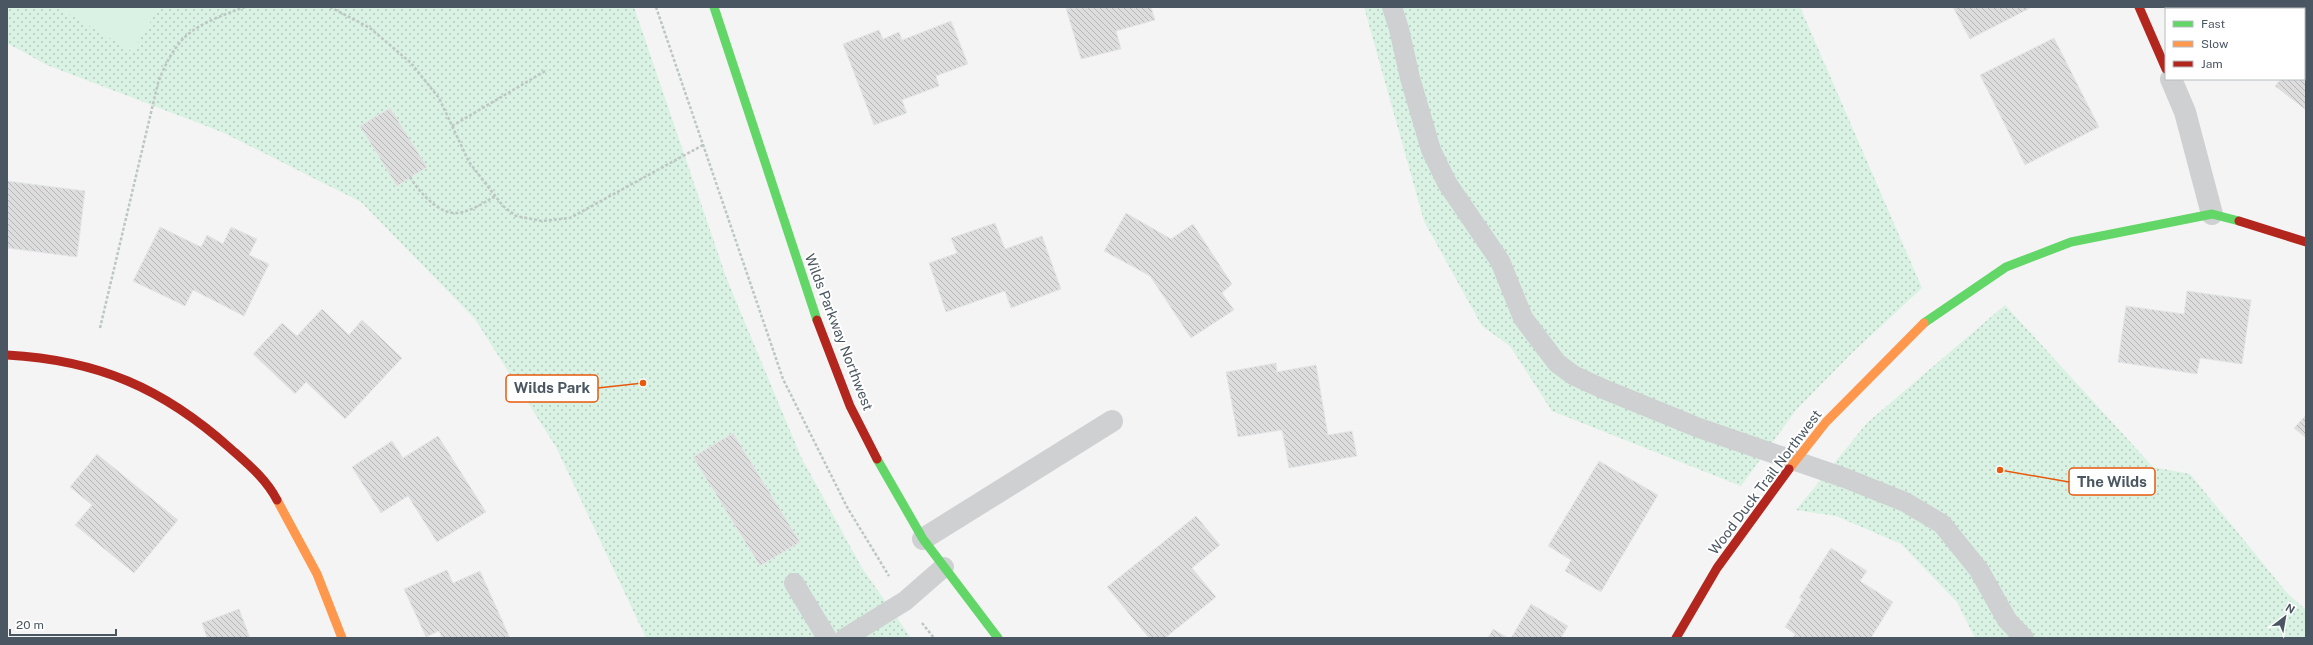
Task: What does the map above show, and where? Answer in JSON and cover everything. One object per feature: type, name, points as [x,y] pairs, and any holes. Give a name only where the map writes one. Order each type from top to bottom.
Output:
[{"type":"street","name":"Wilds Parkway Northwest","points":[[714,7],[806,292],[850,406],[883,470],[923,539],[998,638]]},
{"type":"street","points":[[2138,7],[2165,67]]},
{"type":"street","points":[[2171,80],[2185,112],[2212,214]]},
{"type":"street","name":"Wood Duck Trail Northwest","points":[[1676,638],[1717,568],[1794,461],[1826,422],[1924,323],[2006,267],[2071,242],[2212,214],[2278,232],[2306,242]]},
{"type":"street","points":[[7,355],[34,355],[103,369],[163,396],[212,430],[265,481],[300,539],[332,607],[342,638]]},
{"type":"street","points":[[923,539],[1112,421]]},
{"type":"lane","points":[[1392,7],[1431,150],[1447,183],[1500,261],[1523,318],[1552,357],[1573,375],[1601,388],[1699,428],[1845,478],[1905,502],[1942,524],[1979,570],[2007,620],[2024,638]]},
{"type":"lane","points":[[845,638],[905,601],[944,567]]},
{"type":"lane","points":[[794,583],[827,638]]},
{"type":"path","points":[[100,328],[158,83],[166,62],[186,35],[225,14],[245,7]]},
{"type":"path","points":[[330,7],[370,28],[411,64],[439,98],[469,162],[503,206],[516,216],[542,221],[570,218],[703,145]]},
{"type":"path","points":[[656,7],[783,379],[847,507],[905,601],[934,638]]},
{"type":"path","points":[[452,126],[547,70]]},
{"type":"path","points":[[410,177],[417,190],[434,206],[457,213],[475,207],[495,196]]},
{"type":"green space","points":[[7,7],[634,7],[726,277],[801,457],[862,568],[911,638],[646,638],[556,447],[475,319],[361,202],[222,132],[47,65],[7,43]]},
{"type":"green space","points":[[57,7],[159,7],[133,52]]},
{"type":"green space","points":[[1364,7],[1800,7],[1922,288],[1852,353],[1796,410],[1741,486],[1552,411],[1510,346],[1482,326],[1424,221]]},
{"type":"green space","points":[[2005,305],[2153,467],[2190,474],[2287,593],[2306,610],[2306,638],[1975,638],[1957,602],[1901,544],[1836,516],[1796,510],[1867,423]]},
{"type":"building","points":[[1151,7],[1155,20],[1116,31],[1121,49],[1081,59],[1066,8]]},
{"type":"building","points":[[1953,7],[2032,7],[1970,39]]},
{"type":"building","points":[[2235,7],[2293,7],[2290,8]]},
{"type":"building","points":[[951,21],[968,64],[936,76],[939,86],[902,100],[907,113],[874,125],[843,44],[879,30],[883,39],[899,32],[902,40]]},
{"type":"building","points":[[2054,38],[2099,127],[2025,165],[1980,75]]},
{"type":"building","points":[[2306,48],[2306,110],[2275,86],[2280,80],[2305,80]]},
{"type":"building","points":[[390,108],[427,167],[397,186],[360,126]]},
{"type":"building","points":[[7,181],[85,191],[77,257],[7,248]]},
{"type":"building","points":[[1126,213],[1171,239],[1193,224],[1232,284],[1222,293],[1234,310],[1191,338],[1150,276],[1104,251]]},
{"type":"building","points":[[995,223],[1005,249],[1042,236],[1061,289],[1011,308],[1005,291],[946,312],[929,263],[957,253],[951,238]]},
{"type":"building","points":[[160,227],[201,247],[207,235],[223,244],[231,227],[257,239],[249,255],[269,264],[244,316],[193,290],[185,306],[133,281]]},
{"type":"building","points":[[2187,291],[2251,300],[2242,364],[2200,358],[2197,374],[2118,362],[2126,306],[2184,314]]},
{"type":"building","points":[[322,309],[349,335],[362,320],[402,358],[345,419],[306,382],[295,394],[253,354],[282,323],[297,336]]},
{"type":"building","points":[[1276,363],[1277,372],[1316,365],[1328,435],[1352,431],[1357,456],[1289,468],[1282,430],[1238,437],[1226,372]]},
{"type":"building","points":[[2306,415],[2306,438],[2294,428]]},
{"type":"building","points":[[733,433],[800,542],[760,566],[693,457]]},
{"type":"building","points":[[438,436],[486,512],[437,542],[408,496],[381,513],[352,467],[392,441],[403,458]]},
{"type":"building","points":[[97,454],[178,520],[134,573],[75,525],[92,505],[70,487]]},
{"type":"building","points":[[1599,461],[1658,495],[1601,592],[1565,571],[1571,560],[1548,546]]},
{"type":"building","points":[[1196,516],[1220,545],[1192,568],[1216,597],[1165,638],[1149,638],[1107,587]]},
{"type":"building","points":[[1831,548],[1867,571],[1860,581],[1893,602],[1871,638],[1793,638],[1795,634],[1785,627],[1802,599],[1799,598]]},
{"type":"building","points":[[447,570],[453,583],[480,571],[510,638],[442,638],[439,631],[426,637],[404,589]]},
{"type":"building","points":[[1531,604],[1568,626],[1561,638],[1511,638]]},
{"type":"building","points":[[239,609],[250,638],[207,638],[202,623]]},
{"type":"building","points":[[1493,629],[1508,638],[1488,638]]},
{"type":"traffic: fast","points":[[714,7],[817,320]]},
{"type":"traffic: fast","points":[[1924,323],[2006,267],[2071,242],[2212,214],[2239,221]]},
{"type":"traffic: fast","points":[[877,459],[923,539],[998,638]]},
{"type":"traffic: slow","points":[[1789,469],[1826,422],[1924,323]]},
{"type":"traffic: slow","points":[[277,500],[317,574],[342,638]]},
{"type":"traffic: jam","points":[[2139,7],[2165,67]]},
{"type":"traffic: jam","points":[[2239,221],[2306,242]]},
{"type":"traffic: jam","points":[[817,320],[850,406],[877,459]]},
{"type":"traffic: jam","points":[[7,355],[71,363],[128,381],[154,394],[180,409],[231,449],[268,485],[277,500]]},
{"type":"traffic: jam","points":[[1676,638],[1717,568],[1789,469]]},
{"type":"place","name":"Wilds Park","points":[[643,383]]},
{"type":"place","name":"The Wilds","points":[[2000,470]]}]
